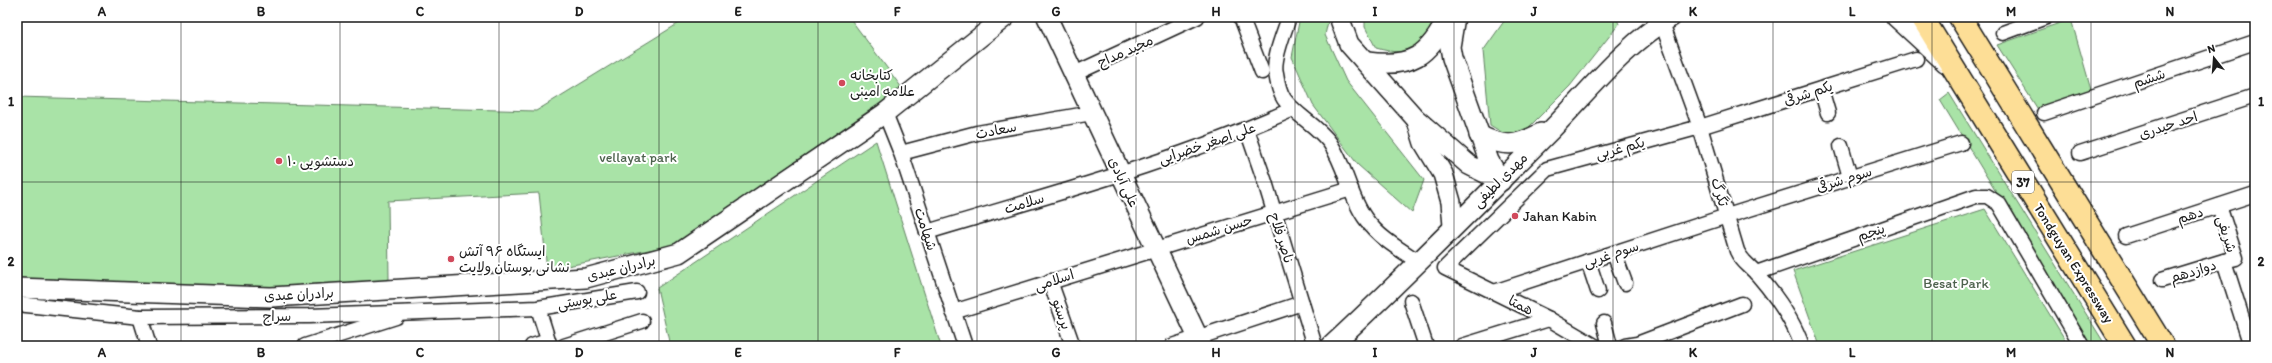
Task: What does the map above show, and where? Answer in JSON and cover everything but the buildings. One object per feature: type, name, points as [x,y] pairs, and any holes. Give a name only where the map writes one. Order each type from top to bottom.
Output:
[{"type":"highway","name":"Tondguyan Expressway","points":[[1922,17],[2125,346]]},
{"type":"highway","name":"37","points":[[1960,17],[2163,346]]},
{"type":"main road","name":"برادران عبدی","points":[[17,288],[271,297],[586,278],[679,253],[885,113],[1005,17]]},
{"type":"main road","name":"علی آبادی","points":[[1047,17],[1200,342]]},
{"type":"main road","points":[[1339,17],[1349,44],[1415,118],[1469,165],[1501,180]]},
{"type":"main road","points":[[1366,62],[1386,65],[1417,58],[1431,46],[1448,17]]},
{"type":"main road","points":[[1455,17],[1450,47],[1452,58],[1489,161],[1501,180]]},
{"type":"main road","points":[[1896,17],[1953,69]]},
{"type":"main road","name":"مهدی لطیفی","points":[[1331,346],[1403,279],[1553,127],[1575,102],[1617,62],[1666,20]]},
{"type":"main road","points":[[1415,118],[1424,143],[1443,174],[1451,202],[1454,226]]},
{"type":"main road","points":[[1479,136],[1496,143],[1521,144],[1553,127]]},
{"type":"street","name":"مجید مداح","points":[[1074,74],[1197,17]]},
{"type":"street","points":[[1241,17],[1262,72]]},
{"type":"street","points":[[1289,17],[1278,51],[1275,71],[1283,98],[1293,109],[1308,120],[1330,143],[1339,158],[1364,217],[1386,241],[1419,262]]},
{"type":"street","points":[[2003,33],[2044,17]]},
{"type":"street","name":"تگرگ","points":[[1666,20],[1742,261],[1756,273],[1792,321],[1802,346]]},
{"type":"street","name":"ششم","points":[[2044,113],[2255,42]]},
{"type":"street","name":"یکم شرقی","points":[[1700,127],[1916,59]]},
{"type":"street","points":[[1821,89],[1828,113]]},
{"type":"street","name":"احد حیدری","points":[[2080,153],[2255,96]]},
{"type":"street","name":"علی اصغر خضرایی","points":[[1120,173],[1247,130],[1293,109]]},
{"type":"street","name":"شهامت","points":[[885,113],[902,153],[965,346]]},
{"type":"street","name":"سعادت","points":[[902,153],[976,133],[1092,113]]},
{"type":"street","name":"یکم غربی","points":[[1516,197],[1542,172],[1553,166],[1700,127]]},
{"type":"street","name":"ناصر فلاح","points":[[1247,130],[1315,346]]},
{"type":"street","name":"سوم شرقی","points":[[1727,216],[1961,143]]},
{"type":"street","points":[[1841,146],[1850,177]]},
{"type":"street","name":"سلامت","points":[[927,232],[1120,173]]},
{"type":"street","points":[[1501,180],[1516,197]]},
{"type":"street","name":"حسن شمس","points":[[1156,248],[1351,189]]},
{"type":"street","name":"دهم","points":[[2126,236],[2255,194]]},
{"type":"street","name":"پنجم","points":[[1756,273],[1976,196],[1987,196],[1999,204],[2082,346]]},
{"type":"street","name":"همتا","points":[[1516,197],[1445,268],[1549,319],[1595,346]]},
{"type":"street","name":"شریفی","points":[[2219,206],[2236,258],[2224,261],[2251,346]]},
{"type":"street","name":"سوم غربی","points":[[1494,292],[1727,216]]},
{"type":"street","name":"اسلامی","points":[[953,312],[1156,248]]},
{"type":"street","points":[[1614,253],[1625,283]]},
{"type":"street","points":[[1588,261],[1598,291]]},
{"type":"street","name":"دوازدهم","points":[[2162,280],[2224,261]]},
{"type":"street","name":"پرستو","points":[[1050,281],[1073,346]]},
{"type":"street","name":"علی پوستی","points":[[538,308],[637,292]]},
{"type":"street","points":[[1411,301],[1426,346]]},
{"type":"street","points":[[1172,346],[1200,342],[1302,303]]},
{"type":"street","name":"سراج","points":[[17,304],[140,317],[538,308]]},
{"type":"street","points":[[1633,345],[1742,304]]},
{"type":"street","points":[[532,346],[549,343],[538,308]]},
{"type":"street","points":[[305,346],[412,312]]},
{"type":"street","points":[[140,317],[149,346]]},
{"type":"street","points":[[1462,346],[1549,319]]},
{"type":"street","points":[[564,346],[642,320]]},
{"type":"street","points":[[1604,324],[1610,346]]},
{"type":"green space","name":"vellayat park","points":[[689,17],[849,17],[902,88],[674,245],[547,270],[539,193],[388,201],[389,280],[270,288],[17,280],[17,97],[536,111]]},
{"type":"green space","points":[[1300,17],[1329,17],[1325,35],[1346,81],[1424,180],[1412,213],[1358,165],[1313,105],[1292,57]]},
{"type":"green space","points":[[1365,17],[1437,17],[1432,28],[1421,43],[1407,51],[1398,52],[1376,48],[1365,27]]},
{"type":"green space","points":[[1507,17],[1616,17],[1619,24],[1570,86],[1526,130],[1506,135],[1490,125],[1483,51]]},
{"type":"green space","points":[[2071,19],[2091,89],[2039,111],[1997,45]]},
{"type":"green space","points":[[1949,93],[2106,346],[2090,346],[1940,100]]},
{"type":"green space","points":[[876,141],[941,346],[670,346],[657,288]]},
{"type":"green space","name":"Besat Park","points":[[1985,209],[2069,346],[1820,346],[1793,271]]},
{"type":"place","name":"کتابخانه علامه امینی","points":[[842,83]]},
{"type":"place","name":"دستشویی ۱۰","points":[[279,161]]},
{"type":"place","name":"Jahan Kabin","points":[[1515,216]]},
{"type":"place","name":"ایستگاه ۹۶ آتش نشانی بوستان ولایت","points":[[451,259]]}]
